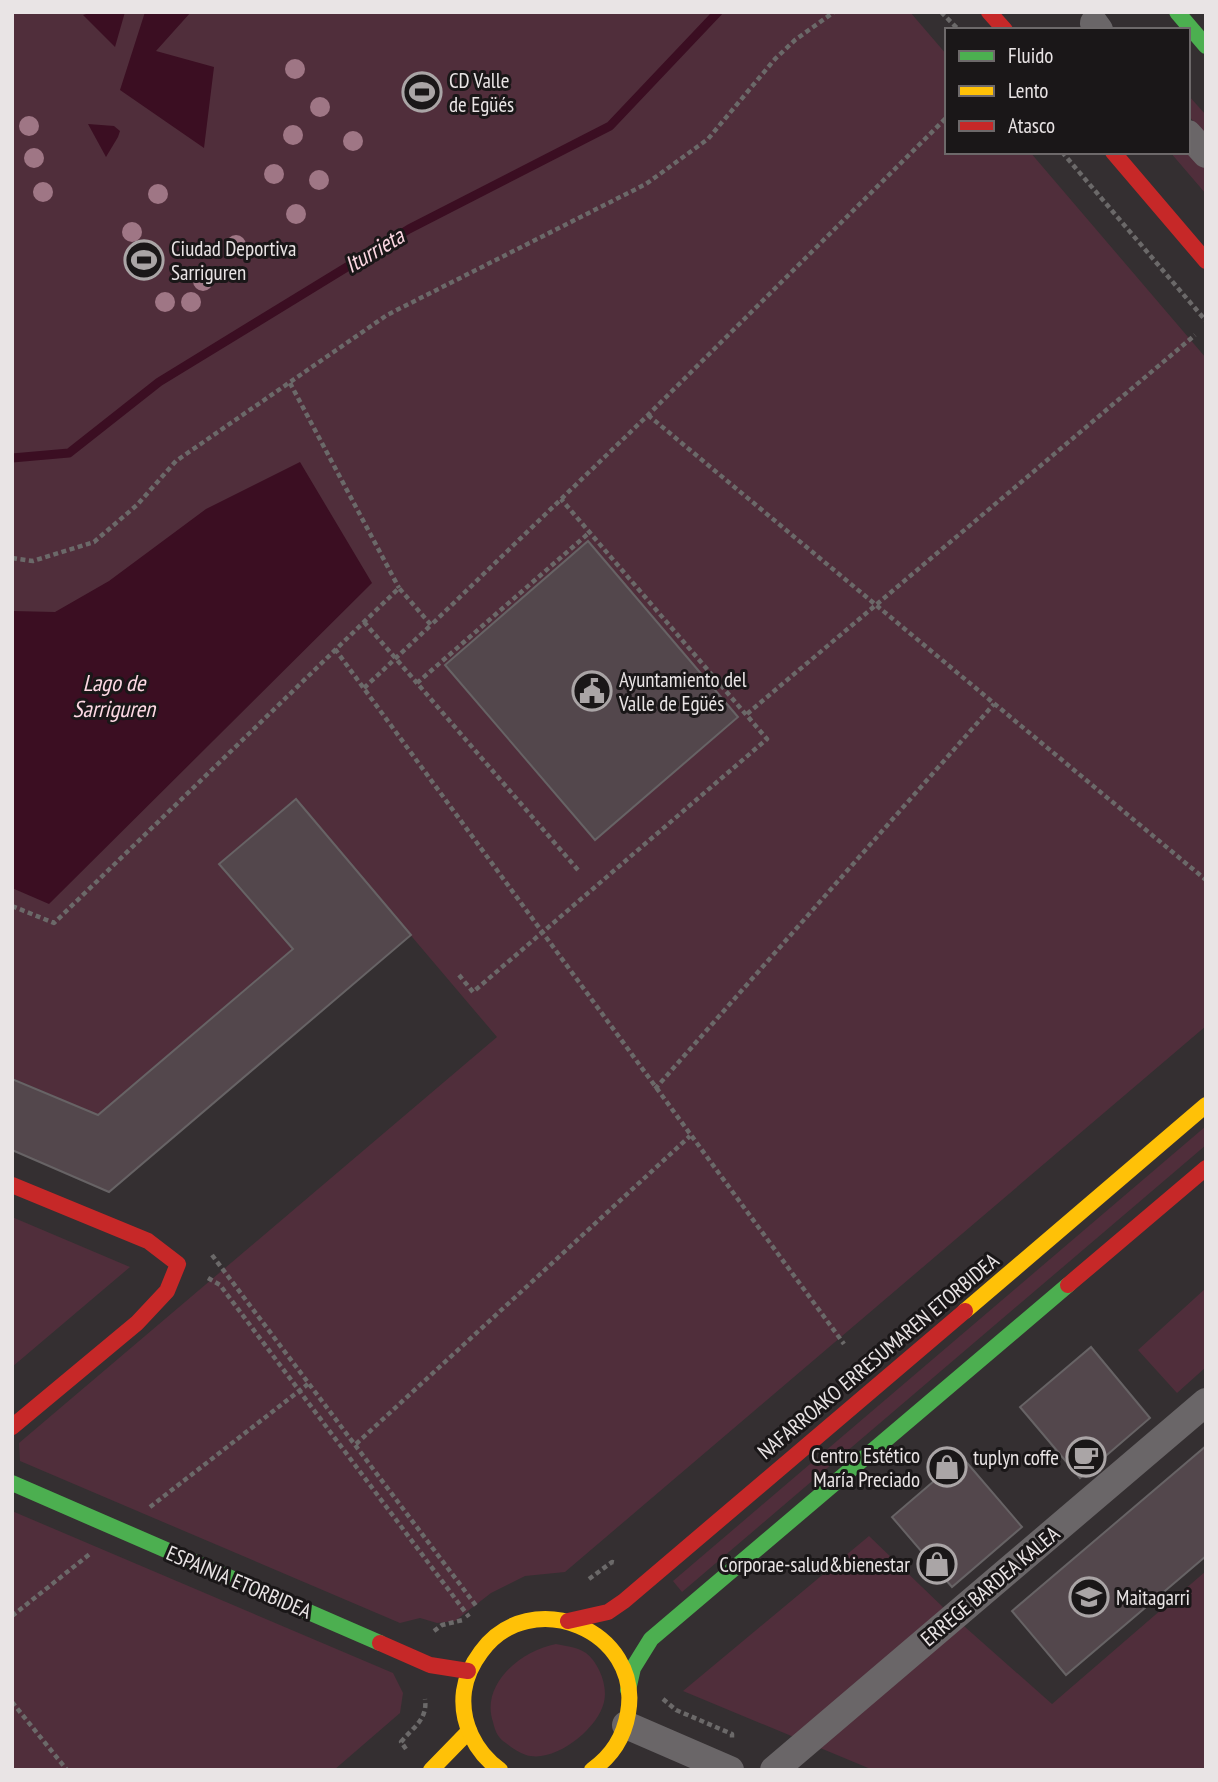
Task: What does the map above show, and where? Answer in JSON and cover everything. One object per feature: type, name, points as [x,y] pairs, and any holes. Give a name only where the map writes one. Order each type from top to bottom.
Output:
[{"type":"street","points":[[989,12],[1003,28]]},
{"type":"street","points":[[1177,12],[1206,46]]},
{"type":"street","points":[[1190,136],[1206,154]]},
{"type":"street","points":[[1114,154],[1206,261]]},
{"type":"street","name":"NAFARROAKO ERRESUMAREN ETORBIDEA","points":[[568,1621],[608,1612],[624,1601],[1206,1105]]},
{"type":"street","points":[[592,1770],[615,1749],[626,1725],[628,1690],[634,1668],[651,1639],[1206,1168]]},
{"type":"street","points":[[12,1185],[148,1241],[178,1264],[167,1291],[137,1323],[12,1427]]},
{"type":"street","name":"ERREGE BARDEA KALEA","points":[[774,1770],[1206,1402]]},
{"type":"street","name":"ESPAINIA ETORBIDEA","points":[[12,1483],[430,1665],[468,1671]]},
{"type":"street","points":[[498,1769],[480,1752],[469,1731],[464,1701],[468,1671],[483,1646],[506,1628],[533,1618],[561,1618],[588,1628],[603,1639],[615,1653],[624,1669],[628,1690]]},
{"type":"street","points":[[626,1725],[730,1758]]},
{"type":"street","points":[[431,1770],[469,1731]]},
{"type":"path","points":[[12,558],[33,561],[93,542],[137,505],[176,461],[387,315],[646,184],[708,139],[775,59],[795,40],[834,12]]},
{"type":"path","points":[[941,12],[956,28]]},
{"type":"path","points":[[364,688],[648,415],[945,119]]},
{"type":"path","points":[[1064,154],[1206,321]]},
{"type":"path","points":[[746,715],[1195,335]]},
{"type":"path","points":[[290,383],[399,588],[431,625]]},
{"type":"path","points":[[648,415],[1206,880]]},
{"type":"path","points":[[459,975],[473,992],[767,739],[561,499]]},
{"type":"path","points":[[418,683],[590,532]]},
{"type":"path","points":[[12,906],[54,923],[399,588]]},
{"type":"path","points":[[363,622],[578,870]]},
{"type":"path","points":[[335,649],[844,1344]]},
{"type":"path","points":[[655,1089],[994,704]]},
{"type":"path","points":[[356,1444],[690,1136]]},
{"type":"path","points":[[209,1251],[477,1607]]},
{"type":"path","points":[[199,1274],[220,1285],[470,1617],[436,1627],[429,1639]]},
{"type":"path","points":[[12,1616],[308,1384]]},
{"type":"path","points":[[662,1692],[664,1701],[676,1710],[732,1734],[730,1758]]},
{"type":"path","points":[[405,1749],[402,1740],[418,1726],[425,1713],[423,1694]]},
{"type":"path","points":[[12,1702],[66,1770]]},
{"type":"shaded area","points":[[12,12],[910,12],[945,53],[945,154],[1032,154],[1206,358],[1206,1026],[565,1572],[525,1576],[491,1593],[455,1621],[437,1623],[420,1618],[400,1623],[20,1461],[19,1443],[497,1037],[295,799],[219,864],[293,949],[98,1115],[12,1078]]},
{"type":"shaded area","points":[[1190,97],[1206,115],[1206,136],[1190,117]]},
{"type":"shaded area","points":[[1190,152],[1206,170],[1206,194],[1172,154]]},
{"type":"shaded area","points":[[1206,1126],[1206,1145],[682,1592],[673,1581]]},
{"type":"shaded area","points":[[12,1217],[130,1267],[12,1367]]},
{"type":"shaded area","points":[[1206,1288],[1206,1367],[1177,1393],[1138,1350]]},
{"type":"shaded area","points":[[12,1511],[393,1673],[403,1693],[400,1713],[334,1770],[12,1770]]},
{"type":"shaded area","points":[[869,1536],[947,1611],[1052,1704],[1206,1571],[1206,1770],[873,1770],[683,1691]]},
{"type":"shaded area","points":[[556,1644],[579,1649],[591,1657],[603,1682],[604,1702],[593,1723],[573,1742],[549,1754],[526,1755],[511,1747],[498,1735],[491,1708],[493,1695],[498,1682],[518,1661],[530,1653]]},
{"type":"water","points":[[93,12],[125,12],[115,47],[83,15]]},
{"type":"water","points":[[145,12],[191,12],[156,51],[214,67],[204,148],[120,90]]},
{"type":"water","points":[[88,124],[114,126],[120,131],[106,157]]},
{"type":"water","name":"Lago de Sarriguren","points":[[300,462],[372,583],[49,904],[12,888],[12,611],[55,612],[109,581],[206,509]]},
{"type":"building","name":"Ayuntamiento del Valle de Egüés","points":[[588,541],[738,717],[595,840],[445,665]]},
{"type":"building","points":[[296,799],[411,935],[109,1192],[12,1150],[12,1079],[98,1115],[293,949],[219,864]]},
{"type":"building","points":[[1091,1347],[1150,1418],[1080,1478],[1020,1407]]},
{"type":"building","points":[[1206,1446],[1206,1556],[1066,1675],[1012,1611]]},
{"type":"building","points":[[962,1457],[1022,1527],[952,1587],[892,1517]]},
{"type":"waterway","name":"Iturrieta","points":[[12,458],[69,453],[159,382],[409,229],[610,126],[718,12]]},
{"type":"traffic: fast","points":[[1177,12],[1206,46]]},
{"type":"traffic: fast","points":[[628,1690],[633,1668],[651,1639],[1068,1285]]},
{"type":"traffic: fast","points":[[12,1483],[380,1643]]},
{"type":"traffic: slow","points":[[965,1311],[1206,1105]]},
{"type":"traffic: slow","points":[[500,1770],[483,1754],[467,1725],[463,1703],[468,1676],[481,1652],[502,1632],[527,1621],[553,1620],[578,1626],[601,1639],[618,1659],[628,1684],[628,1713],[624,1730],[611,1752],[592,1770]]},
{"type":"traffic: slow","points":[[431,1770],[469,1731]]},
{"type":"traffic: jam","points":[[989,12],[1003,28]]},
{"type":"traffic: jam","points":[[1115,154],[1206,261]]},
{"type":"traffic: jam","points":[[1068,1285],[1206,1168]]},
{"type":"traffic: jam","points":[[12,1185],[148,1241],[178,1264],[167,1291],[137,1323],[12,1427]]},
{"type":"traffic: jam","points":[[568,1621],[608,1612],[624,1601],[965,1311]]},
{"type":"traffic: jam","points":[[380,1643],[430,1665],[468,1671]]},
{"type":"place","name":"CD Valle de Egüés","points":[[422,92]]},
{"type":"place","name":"Ciudad Deportiva Sarriguren","points":[[144,260]]},
{"type":"place","name":"Ayuntamiento del Valle de Egüés","points":[[592,691]]},
{"type":"place","name":"tuplyn coffe","points":[[1086,1457]]},
{"type":"place","name":"Centro Estético María Preciado","points":[[947,1467]]},
{"type":"place","name":"Corporae-salud&bienestar","points":[[937,1564]]},
{"type":"place","name":"Maitagarri","points":[[1089,1597]]}]
